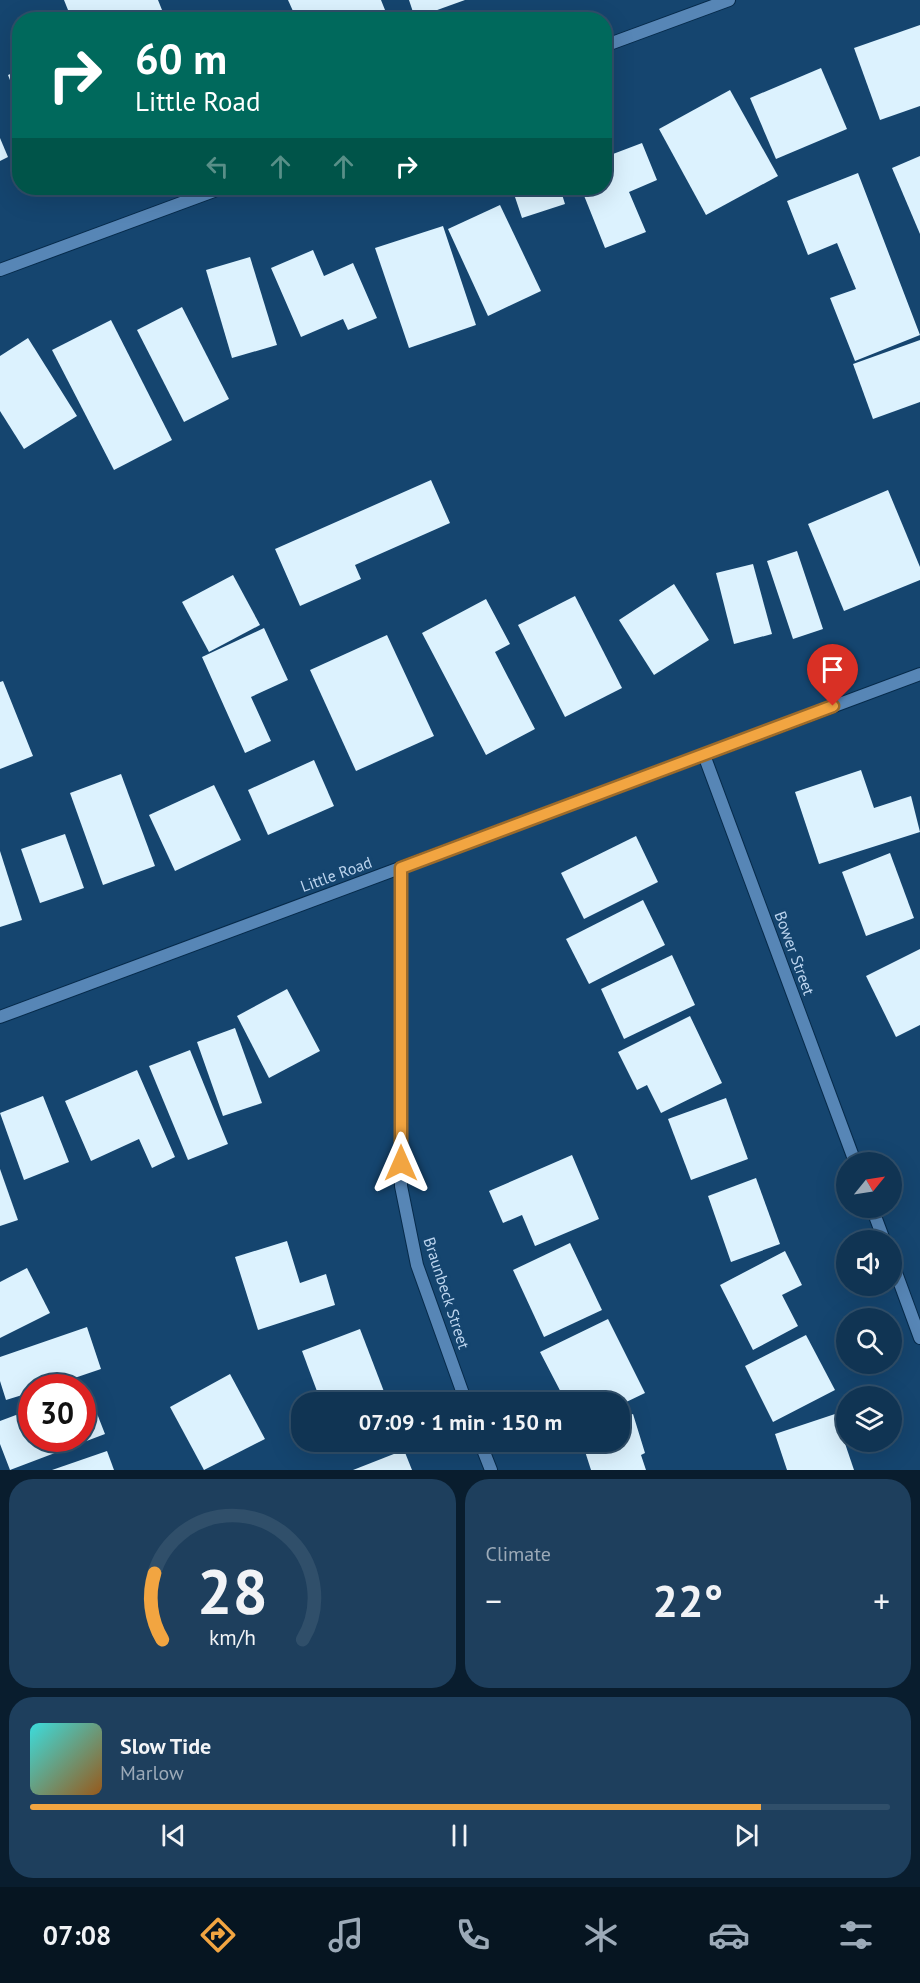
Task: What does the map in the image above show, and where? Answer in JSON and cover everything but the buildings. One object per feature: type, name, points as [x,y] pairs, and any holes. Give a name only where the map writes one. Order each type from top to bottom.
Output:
[{"type":"street","points":[[612,43],[729,0]]},
{"type":"street","points":[[0,270],[203,195]]},
{"type":"street","name":"Little Road","points":[[0,1017],[920,674]]},
{"type":"street","name":"Bower Street","points":[[704,755],[851,1152]]},
{"type":"street","name":"Braunbeck Street","points":[[401,868],[401,1186],[417,1265],[462,1392]]},
{"type":"street","points":[[902,1290],[920,1338]]},
{"type":"street","points":[[484,1452],[491,1470]]},
{"type":"route","points":[[401,1163],[401,868],[833,706]]}]
